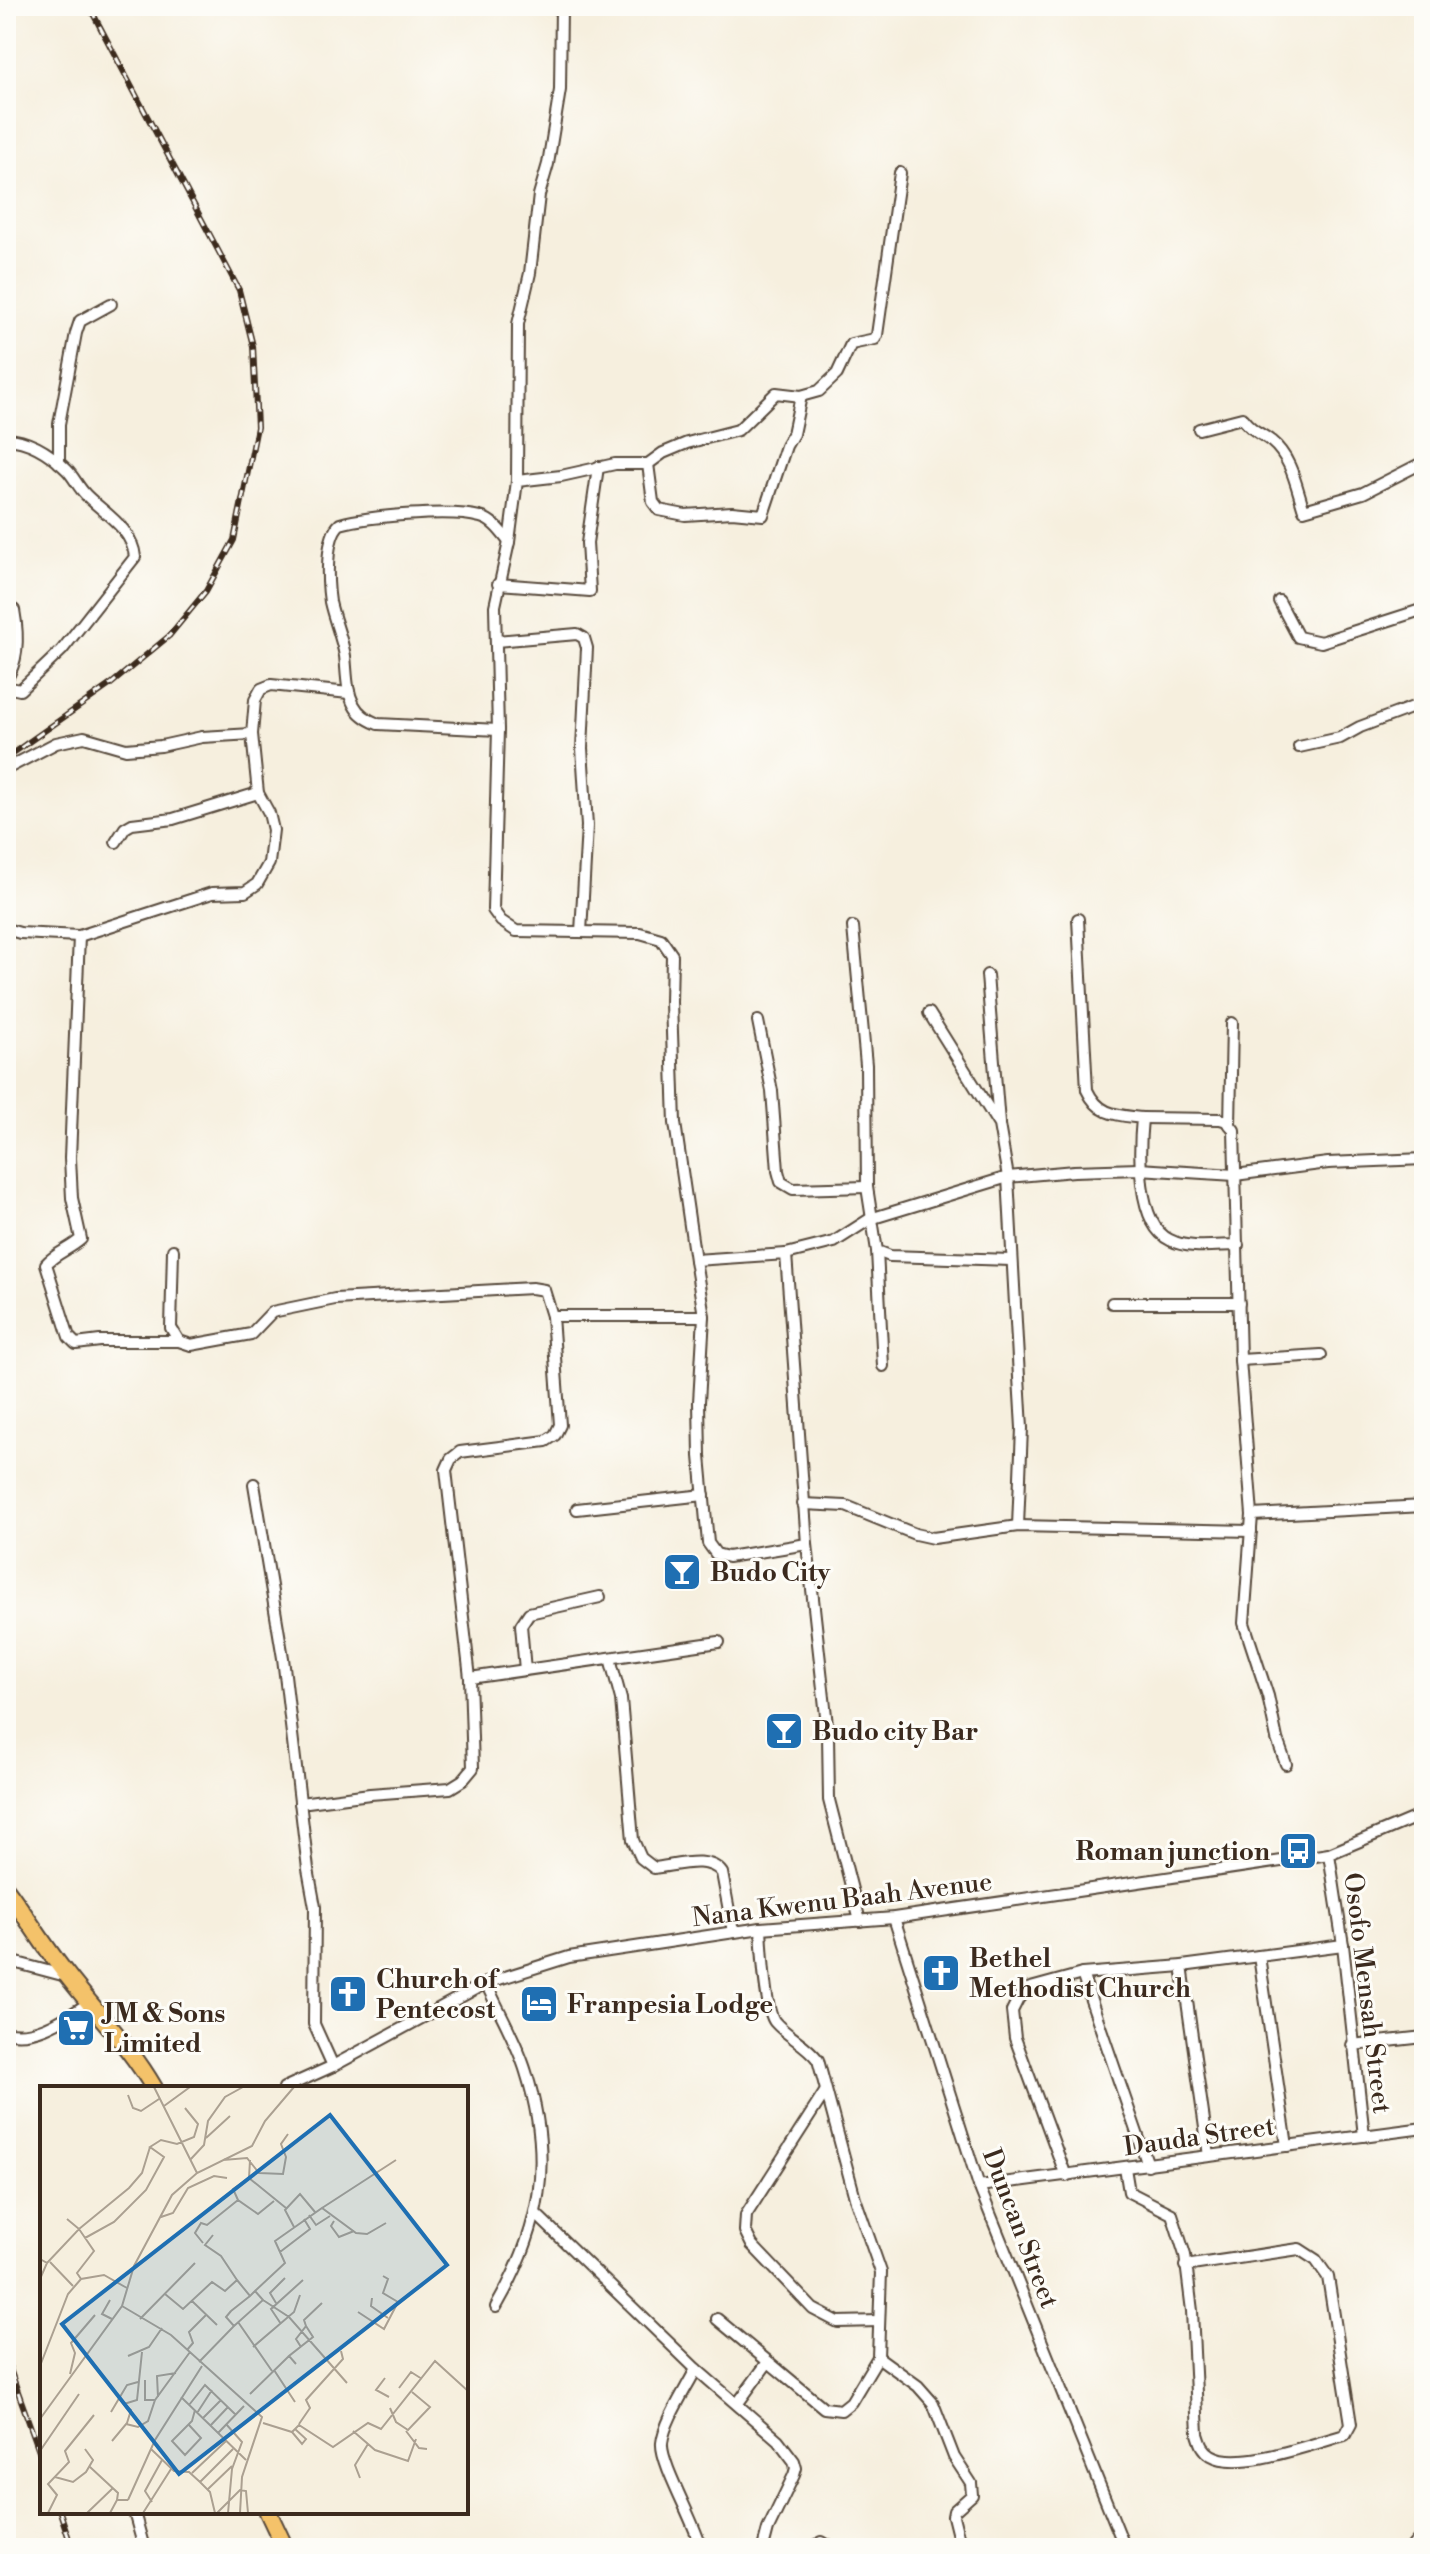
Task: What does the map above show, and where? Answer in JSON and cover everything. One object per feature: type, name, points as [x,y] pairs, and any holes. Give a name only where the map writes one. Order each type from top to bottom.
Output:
[{"type":"main road","points":[[6,1889],[67,1976],[143,2068],[153,2086]]},
{"type":"main road","points":[[269,2514],[285,2548]]},
{"type":"street","points":[[561,6],[560,90],[548,164],[539,195],[530,273],[518,324],[517,481],[509,542],[495,606],[498,730],[493,910],[501,921],[516,931],[640,933],[661,939],[672,955],[675,1123],[704,1316],[699,1402],[708,1543],[716,1554],[728,1557],[807,1544]]},
{"type":"street","points":[[517,481],[561,476],[615,464],[648,464],[663,453],[687,443],[738,430],[776,393],[801,396],[819,391],[837,374],[851,344],[875,339],[877,335],[900,173]]},
{"type":"street","points":[[59,463],[59,424],[76,333],[80,321],[111,304]]},
{"type":"street","points":[[648,464],[653,502],[659,510],[685,515],[732,512],[763,515],[793,434],[801,396]]},
{"type":"street","points":[[1199,429],[1242,418],[1253,431],[1269,439],[1284,454],[1304,510],[1363,493],[1420,464],[1424,472]]},
{"type":"street","points":[[6,439],[32,445],[68,471],[83,492],[120,525],[133,545],[135,557],[131,565],[117,576],[62,650],[33,680],[20,690],[6,687]]},
{"type":"street","points":[[498,584],[590,591],[587,543],[598,467]]},
{"type":"street","points":[[498,730],[378,724],[355,708],[349,693],[345,653],[330,601],[329,543],[334,528],[340,524],[402,515],[482,517],[495,525],[509,542]]},
{"type":"street","points":[[1279,601],[1298,637],[1321,642],[1424,609]]},
{"type":"street","points":[[6,679],[17,646],[14,610]]},
{"type":"street","points":[[496,641],[577,634],[584,638],[587,648],[582,748],[587,826],[581,932]]},
{"type":"street","points":[[6,929],[20,933],[79,936],[212,893],[245,892],[257,884],[269,863],[273,830],[269,813],[258,793],[252,734],[255,700],[261,689],[271,685],[349,693]]},
{"type":"street","points":[[1299,747],[1340,738],[1360,727],[1424,703]]},
{"type":"street","points":[[6,769],[56,743],[84,737],[126,749],[161,746],[202,737],[252,734]]},
{"type":"street","points":[[116,842],[125,828],[132,824],[173,819],[258,793]]},
{"type":"street","points":[[1078,919],[1087,1090],[1093,1103],[1108,1113],[1142,1118],[1220,1119],[1234,1130],[1240,1360],[1252,1515],[1244,1623],[1286,1764]]},
{"type":"street","points":[[853,927],[866,1065],[867,1187],[877,1251],[883,1366]]},
{"type":"street","points":[[79,936],[70,1158],[72,1198],[81,1239],[71,1248],[55,1254],[46,1264],[69,1337],[76,1344],[179,1341],[191,1345],[251,1334],[272,1312],[335,1299],[532,1288],[544,1290],[552,1316],[560,1425],[555,1435],[546,1441],[460,1452],[451,1459],[446,1470],[470,1678],[473,1768],[463,1780],[450,1788],[300,1803]]},
{"type":"street","points":[[987,975],[999,1125],[1008,1177],[1022,1428],[1018,1526]]},
{"type":"street","points":[[929,1013],[999,1125]]},
{"type":"street","points":[[758,1021],[772,1091],[781,1182],[793,1189],[867,1187]]},
{"type":"street","points":[[1230,1125],[1232,1023]]},
{"type":"street","points":[[1142,1118],[1139,1169],[1150,1215],[1167,1240],[1185,1245],[1238,1245]]},
{"type":"street","points":[[695,1260],[786,1254],[834,1242],[870,1219],[1008,1177],[1139,1169],[1235,1175],[1328,1163],[1424,1159]]},
{"type":"street","points":[[173,1250],[171,1328],[179,1341]]},
{"type":"street","points":[[877,1251],[890,1256],[1011,1260]]},
{"type":"street","points":[[786,1254],[803,1504],[828,1734],[829,1800],[860,1921]]},
{"type":"street","points":[[1112,1303],[1239,1303]]},
{"type":"street","points":[[552,1316],[704,1316]]},
{"type":"street","points":[[1240,1360],[1321,1355]]},
{"type":"street","points":[[254,1484],[283,1658],[315,1907],[314,2024],[333,2066]]},
{"type":"street","points":[[577,1509],[704,1495]]},
{"type":"street","points":[[803,1504],[846,1506],[915,1534],[933,1538],[1018,1526],[1251,1531]]},
{"type":"street","points":[[1252,1515],[1424,1506]]},
{"type":"street","points":[[525,1670],[521,1625],[529,1613],[600,1597]]},
{"type":"street","points":[[470,1678],[719,1642]]},
{"type":"street","points":[[610,1658],[621,1699],[633,1840],[646,1864],[654,1868],[708,1862],[717,1866],[722,1873],[733,1932]]},
{"type":"street","name":"Nana Kwenu Baah Avenue","points":[[288,2086],[333,2066],[486,1983],[569,1957],[761,1928],[894,1918],[1329,1854],[1424,1814]]},
{"type":"street","name":"Osofo Mensah Street","points":[[1329,1854],[1343,1945],[1364,2136]]},
{"type":"street","name":"Duncan Street","points":[[894,1918],[979,2186],[1125,2548]]},
{"type":"street","points":[[717,2319],[824,2408],[833,2411],[841,2410],[851,2402],[878,2357],[881,2272],[855,2198],[818,2060],[810,2049],[783,2030],[770,2016],[761,1928]]},
{"type":"street","points":[[1066,2176],[1015,2038],[1012,2011],[1027,1989],[1082,1974],[1182,1966],[1343,1945]]},
{"type":"street","points":[[1259,1956],[1287,2146]]},
{"type":"street","points":[[6,1960],[67,1976]]},
{"type":"street","points":[[1182,1966],[1209,2156]]},
{"type":"street","points":[[1082,1974],[1148,2165]]},
{"type":"street","points":[[486,1983],[526,2071],[540,2143],[539,2190],[528,2244],[496,2307]]},
{"type":"street","points":[[6,2032],[28,2033],[54,2024],[91,2002]]},
{"type":"street","points":[[1352,2045],[1424,2037]]},
{"type":"street","points":[[825,2092],[746,2215],[745,2231],[752,2245],[813,2309],[838,2322],[879,2321]]},
{"type":"street","name":"Dauda Street","points":[[979,2186],[1424,2128]]},
{"type":"street","points":[[1125,2168],[1129,2192],[1172,2214],[1179,2233],[1193,2326],[1198,2434],[1202,2448],[1213,2457],[1231,2460],[1260,2458],[1345,2435],[1351,2424],[1328,2277],[1316,2260],[1299,2249],[1185,2266]]},
{"type":"street","points":[[536,2214],[696,2369],[778,2440],[794,2461],[796,2468],[768,2529],[763,2548]]},
{"type":"street","points":[[878,2357],[918,2386],[933,2403],[954,2457],[971,2483],[972,2495],[954,2511],[953,2516],[961,2548]]},
{"type":"street","points":[[738,2403],[768,2362]]},
{"type":"street","points":[[696,2369],[662,2441],[662,2455],[701,2548]]},
{"type":"street","points":[[135,2514],[144,2548]]},
{"type":"street","points":[[1411,2548],[1424,2533]]},
{"type":"street","points":[[812,2548],[822,2542],[832,2548]]},
{"type":"railway","points":[[6,758],[111,684],[169,636],[206,591],[234,540],[257,427],[253,346],[239,290],[89,6]]},
{"type":"railway","points":[[6,2358],[40,2453]]},
{"type":"railway","points":[[61,2514],[72,2548]]},
{"type":"place","name":"Budo City","points":[[682,1572]]},
{"type":"place","name":"Budo city Bar","points":[[784,1731]]},
{"type":"place","name":"Roman junction","points":[[1298,1851]]},
{"type":"place","name":"Bethel Methodist Church","points":[[941,1973]]},
{"type":"place","name":"Church of Pentecost","points":[[348,1994]]},
{"type":"place","name":"Franpesia Lodge","points":[[539,2004]]},
{"type":"place","name":"JM & Sons Limited","points":[[76,2028]]}]
